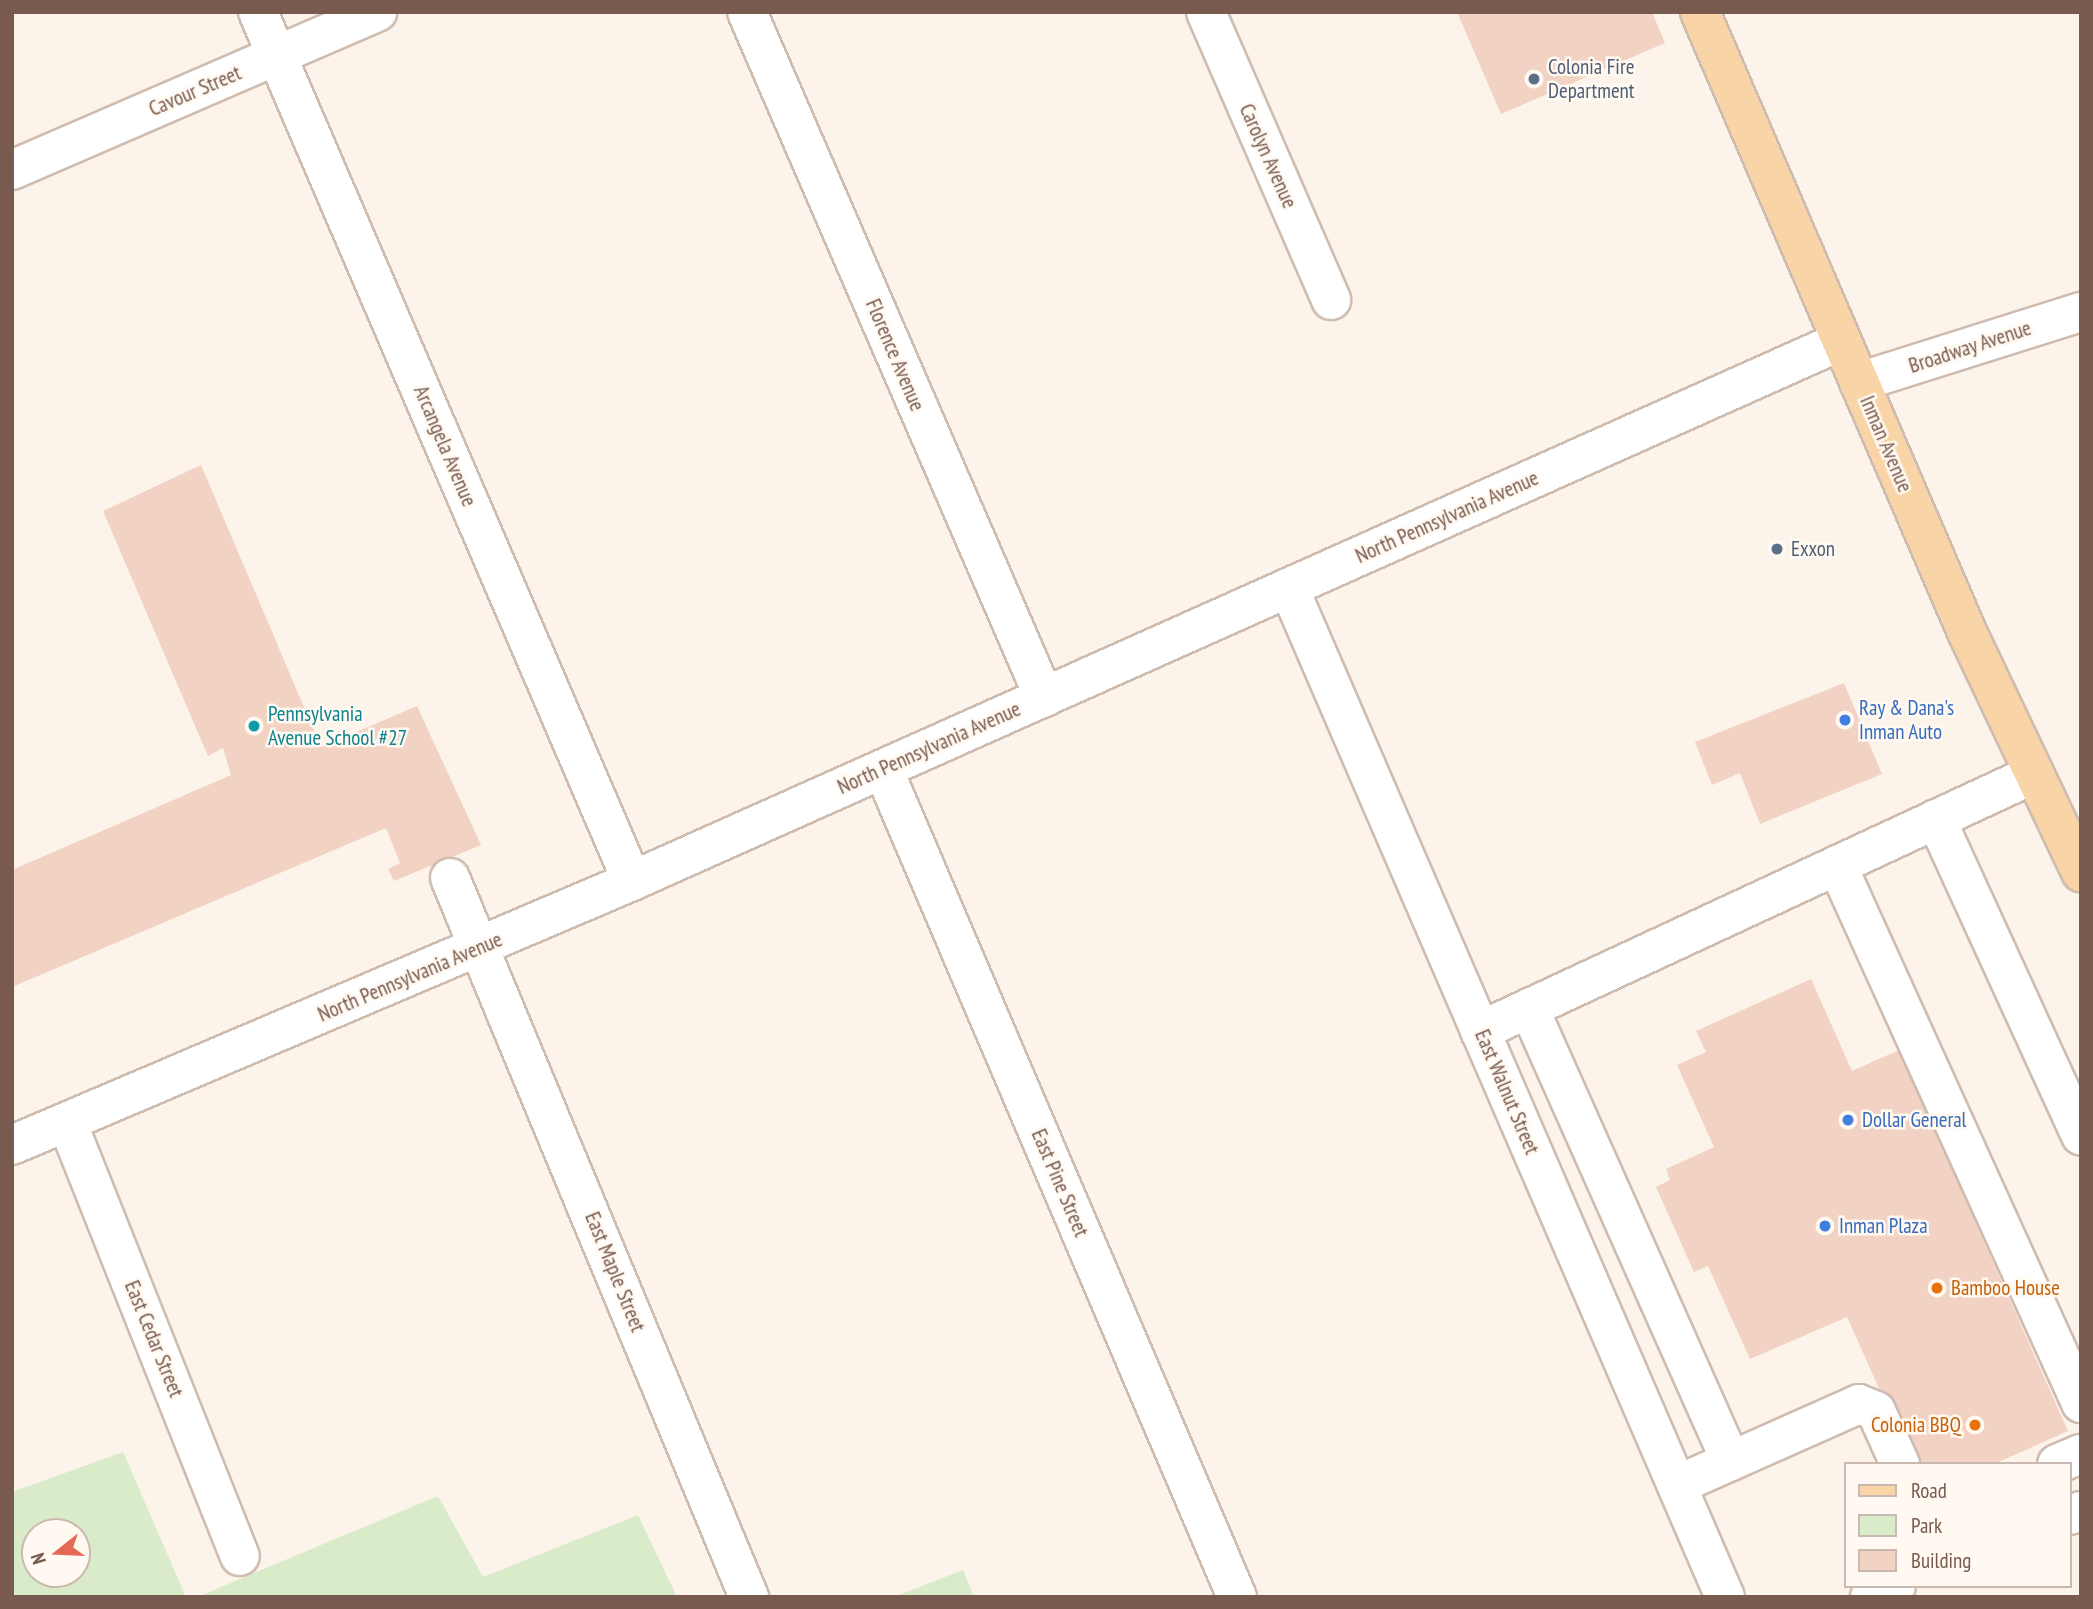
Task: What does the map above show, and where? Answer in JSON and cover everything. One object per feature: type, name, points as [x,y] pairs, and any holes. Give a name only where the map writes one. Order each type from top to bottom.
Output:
[{"type":"main road","name":"Inman Avenue","points":[[1700,12],[1967,632],[2034,774],[2070,823],[2081,872]]},
{"type":"street","name":"Arcangela Avenue","points":[[258,12],[632,880]]},
{"type":"street","name":"Cavour Street","points":[[12,170],[377,12]]},
{"type":"street","name":"Florence Avenue","points":[[747,12],[1044,697]]},
{"type":"street","name":"Carolyn Avenue","points":[[1206,12],[1331,300]]},
{"type":"street","name":"Broadway Avenue","points":[[1859,382],[2081,312]]},
{"type":"street","name":"North Pennsylvania Avenue","points":[[12,1145],[480,947],[1841,341]]},
{"type":"street","name":"East Walnut Street","points":[[1289,588],[1725,1597]]},
{"type":"street","name":"East Pine Street","points":[[883,769],[1237,1597]]},
{"type":"street","points":[[1480,1031],[2034,774]]},
{"type":"street","points":[[1936,819],[2081,1135]]},
{"type":"street","points":[[1838,865],[2081,1403]]},
{"type":"street","name":"East Maple Street","points":[[450,878],[749,1597]]},
{"type":"street","points":[[1529,1008],[1731,1461]]},
{"type":"street","name":"East Cedar Street","points":[[67,1122],[240,1556]]},
{"type":"street","points":[[1643,1407],[1696,1382]]},
{"type":"street","points":[[1677,1485],[1859,1404],[1876,1411],[1899,1462]]},
{"type":"street","points":[[2062,1462],[2081,1454]]},
{"type":"street","points":[[1870,1597],[1891,1588]]},
{"type":"green space","points":[[123,1452],[186,1597],[12,1597],[12,1492]]},
{"type":"green space","points":[[438,1496],[483,1577],[638,1515],[677,1597],[197,1597]]},
{"type":"green space","points":[[963,1570],[974,1597],[894,1597]]},
{"type":"building","name":"Colonia Fire Department","points":[[1457,12],[1652,12],[1665,43],[1501,114]]},
{"type":"building","name":"Pennsylvania Avenue School #27","points":[[201,465],[321,747],[417,706],[481,845],[394,881],[388,869],[400,863],[386,828],[12,987],[12,870],[231,775],[223,748],[208,756],[103,511]]},
{"type":"building","points":[[1844,683],[1882,774],[1760,824],[1740,773],[1712,785],[1695,742]]},
{"type":"building","name":"Inman Plaza","points":[[1811,979],[1852,1071],[1899,1050],[2068,1431],[1998,1462],[1912,1462],[1847,1317],[1750,1359],[1708,1266],[1694,1272],[1656,1187],[1670,1180],[1666,1169],[1714,1147],[1677,1065],[1706,1052],[1696,1031]]},
{"type":"place","name":"Colonia Fire Department","points":[[1534,79]]},
{"type":"place","name":"Exxon","points":[[1777,549]]},
{"type":"place","name":"Ray & Dana's Inman Auto","points":[[1845,720]]},
{"type":"place","name":"Pennsylvania Avenue School #27","points":[[254,726]]},
{"type":"place","name":"Dollar General","points":[[1848,1120]]},
{"type":"place","name":"Inman Plaza","points":[[1825,1226]]},
{"type":"place","name":"Bamboo House","points":[[1937,1288]]},
{"type":"place","name":"Colonia BBQ","points":[[1975,1425]]}]
